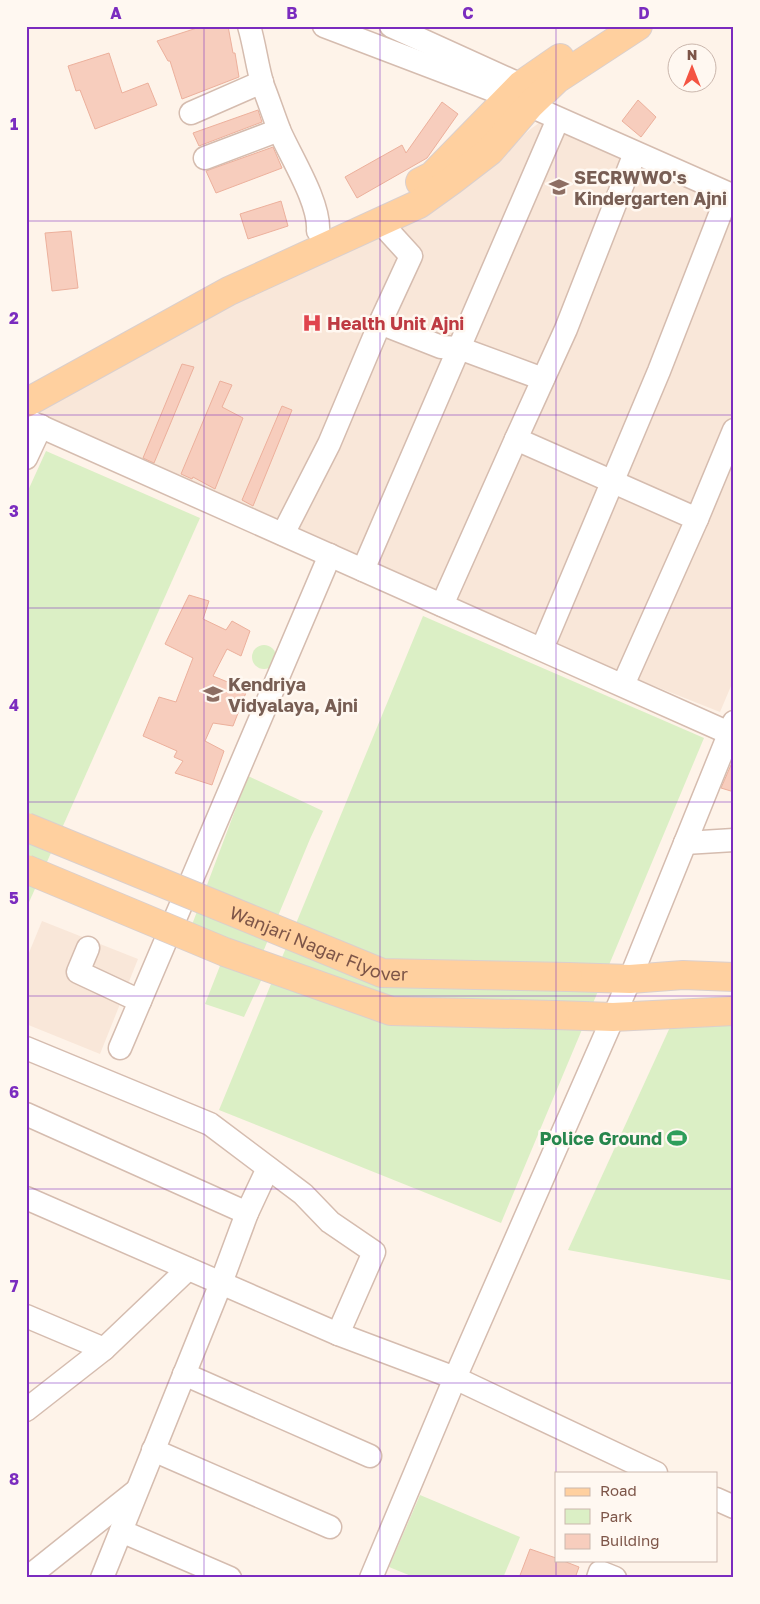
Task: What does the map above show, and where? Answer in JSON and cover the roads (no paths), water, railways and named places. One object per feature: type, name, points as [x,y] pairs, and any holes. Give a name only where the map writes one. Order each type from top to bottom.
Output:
[{"type":"main road","points":[[26,388],[201,290],[432,176],[519,96],[606,26]]},
{"type":"main road","points":[[26,402],[229,291],[419,204],[490,151],[519,96],[557,79],[638,26]]},
{"type":"main road","name":"Wanjari Nagar Flyover","points":[[26,827],[382,973],[630,979],[683,975],[734,977]]},
{"type":"main road","points":[[26,869],[225,952],[391,1011],[613,1017],[734,1011]]},
{"type":"street","points":[[249,26],[262,82],[279,130],[307,189],[319,220],[318,231]]},
{"type":"street","points":[[324,26],[519,96]]},
{"type":"street","points":[[391,26],[558,119],[731,195],[542,649]]},
{"type":"street","points":[[190,113],[262,82]]},
{"type":"street","points":[[363,570],[558,119]]},
{"type":"street","points":[[205,158],[279,130]]},
{"type":"street","points":[[442,605],[566,329],[635,153]]},
{"type":"street","points":[[283,534],[329,444],[380,323],[411,256],[380,222]]},
{"type":"street","points":[[380,323],[442,347],[459,348],[543,379]]},
{"type":"street","points":[[26,458],[33,423],[623,685],[732,727],[630,979],[455,1378],[371,1578]]},
{"type":"street","points":[[623,685],[697,519],[734,430]]},
{"type":"street","points":[[516,439],[697,519]]},
{"type":"street","points":[[120,1048],[330,555]]},
{"type":"street","points":[[685,843],[734,840]]},
{"type":"street","points":[[88,948],[78,972],[140,1001]]},
{"type":"street","points":[[26,1048],[210,1124],[303,1194],[330,1222],[374,1252],[338,1334]]},
{"type":"street","points":[[26,1114],[247,1213]]},
{"type":"street","points":[[102,1578],[221,1283],[247,1213],[268,1168]]},
{"type":"street","points":[[26,1198],[338,1334],[455,1378],[647,1471]]},
{"type":"street","points":[[28,1407],[104,1349],[188,1269]]},
{"type":"street","points":[[26,1316],[104,1349]]},
{"type":"street","points":[[184,1374],[370,1456]]},
{"type":"street","points":[[153,1450],[330,1527]]},
{"type":"street","points":[[27,1578],[53,1570],[102,1519],[138,1490]]},
{"type":"street","points":[[718,1500],[734,1507]]},
{"type":"street","points":[[102,1519],[120,1533],[230,1578]]},
{"type":"place","name":"SECRWWO's Kindergarten Ajni","points":[[559,187]]},
{"type":"place","name":"Health Unit Ajni","points":[[312,323]]},
{"type":"place","name":"Kendriya Vidyalaya, Ajni","points":[[213,694]]},
{"type":"place","name":"Police Ground","points":[[677,1138]]}]
